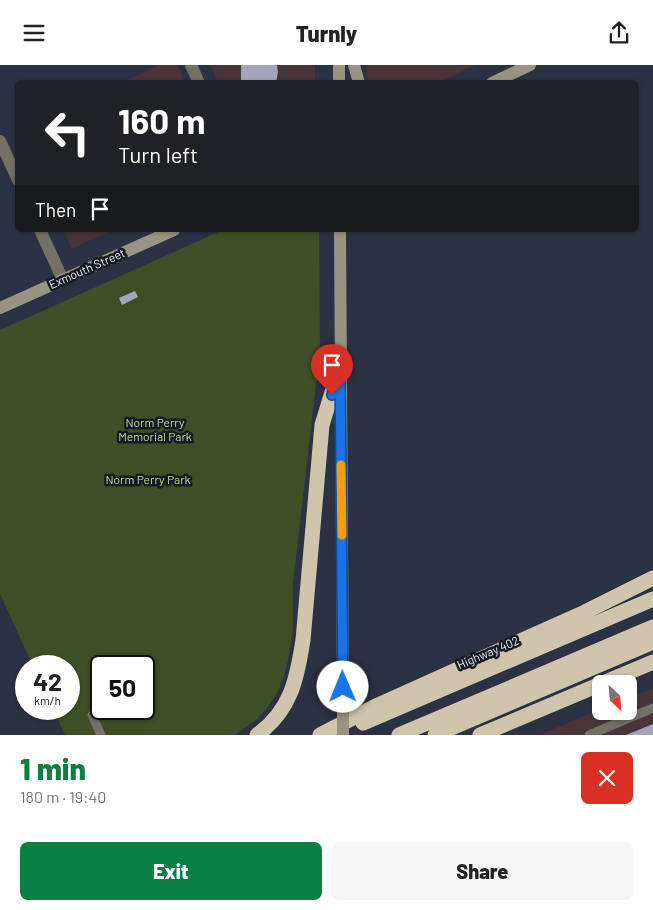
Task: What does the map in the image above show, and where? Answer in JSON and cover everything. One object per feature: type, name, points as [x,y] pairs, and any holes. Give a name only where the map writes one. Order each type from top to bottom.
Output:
[{"type":"highway","points":[[257,735],[282,710],[290,696],[299,666],[303,640],[322,425],[340,366]]},
{"type":"highway","points":[[320,735],[378,705],[585,612],[653,579]]},
{"type":"highway","name":"Highway 402","points":[[335,735],[653,599]]},
{"type":"highway","points":[[398,735],[653,627]]},
{"type":"highway","points":[[435,735],[653,642]]},
{"type":"highway","points":[[480,735],[653,661]]},
{"type":"main road","points":[[339,65],[339,80]]},
{"type":"main road","points":[[354,65],[358,80]]},
{"type":"main road","points":[[498,80],[530,65]]},
{"type":"main road","name":"Exmouth Street","points":[[0,308],[170,232]]},
{"type":"main road","points":[[340,232],[343,735]]},
{"type":"street","points":[[191,65],[198,80]]},
{"type":"street","points":[[0,141],[15,174]]},
{"type":"street","points":[[41,232],[63,280]]},
{"type":"lane","points":[[589,735],[653,709]]},
{"type":"lane","points":[[94,720],[101,735]]},
{"type":"shaded area","points":[[159,65],[178,65],[184,80],[127,80]]},
{"type":"shaded area","points":[[210,65],[315,65],[315,80],[217,80]]},
{"type":"shaded area","points":[[366,65],[476,65],[444,80],[368,80]]},
{"type":"shaded area","points":[[64,232],[108,232],[72,249]]},
{"type":"shaded area","points":[[653,688],[653,735],[539,735],[592,713],[592,720],[638,720],[638,694]]},
{"type":"green space","name":"Norm Perry Park","points":[[219,232],[319,232],[320,350],[293,583],[293,629],[288,661],[283,680],[276,695],[256,720],[235,735],[65,735],[58,720],[80,720],[80,655],[28,655],[0,594],[0,330]]},
{"type":"building","points":[[241,65],[277,65],[277,80],[241,80]]},
{"type":"building","points":[[135,291],[138,297],[122,305],[119,298]]},
{"type":"building","points":[[653,724],[653,735],[626,735]]},
{"type":"slow traffic","points":[[341,465],[342,535]]},
{"type":"route","points":[[332,395],[340,366],[343,687]]},
{"type":"park label","name":"Norm Perry Memorial Park","points":[[155,430]]}]
